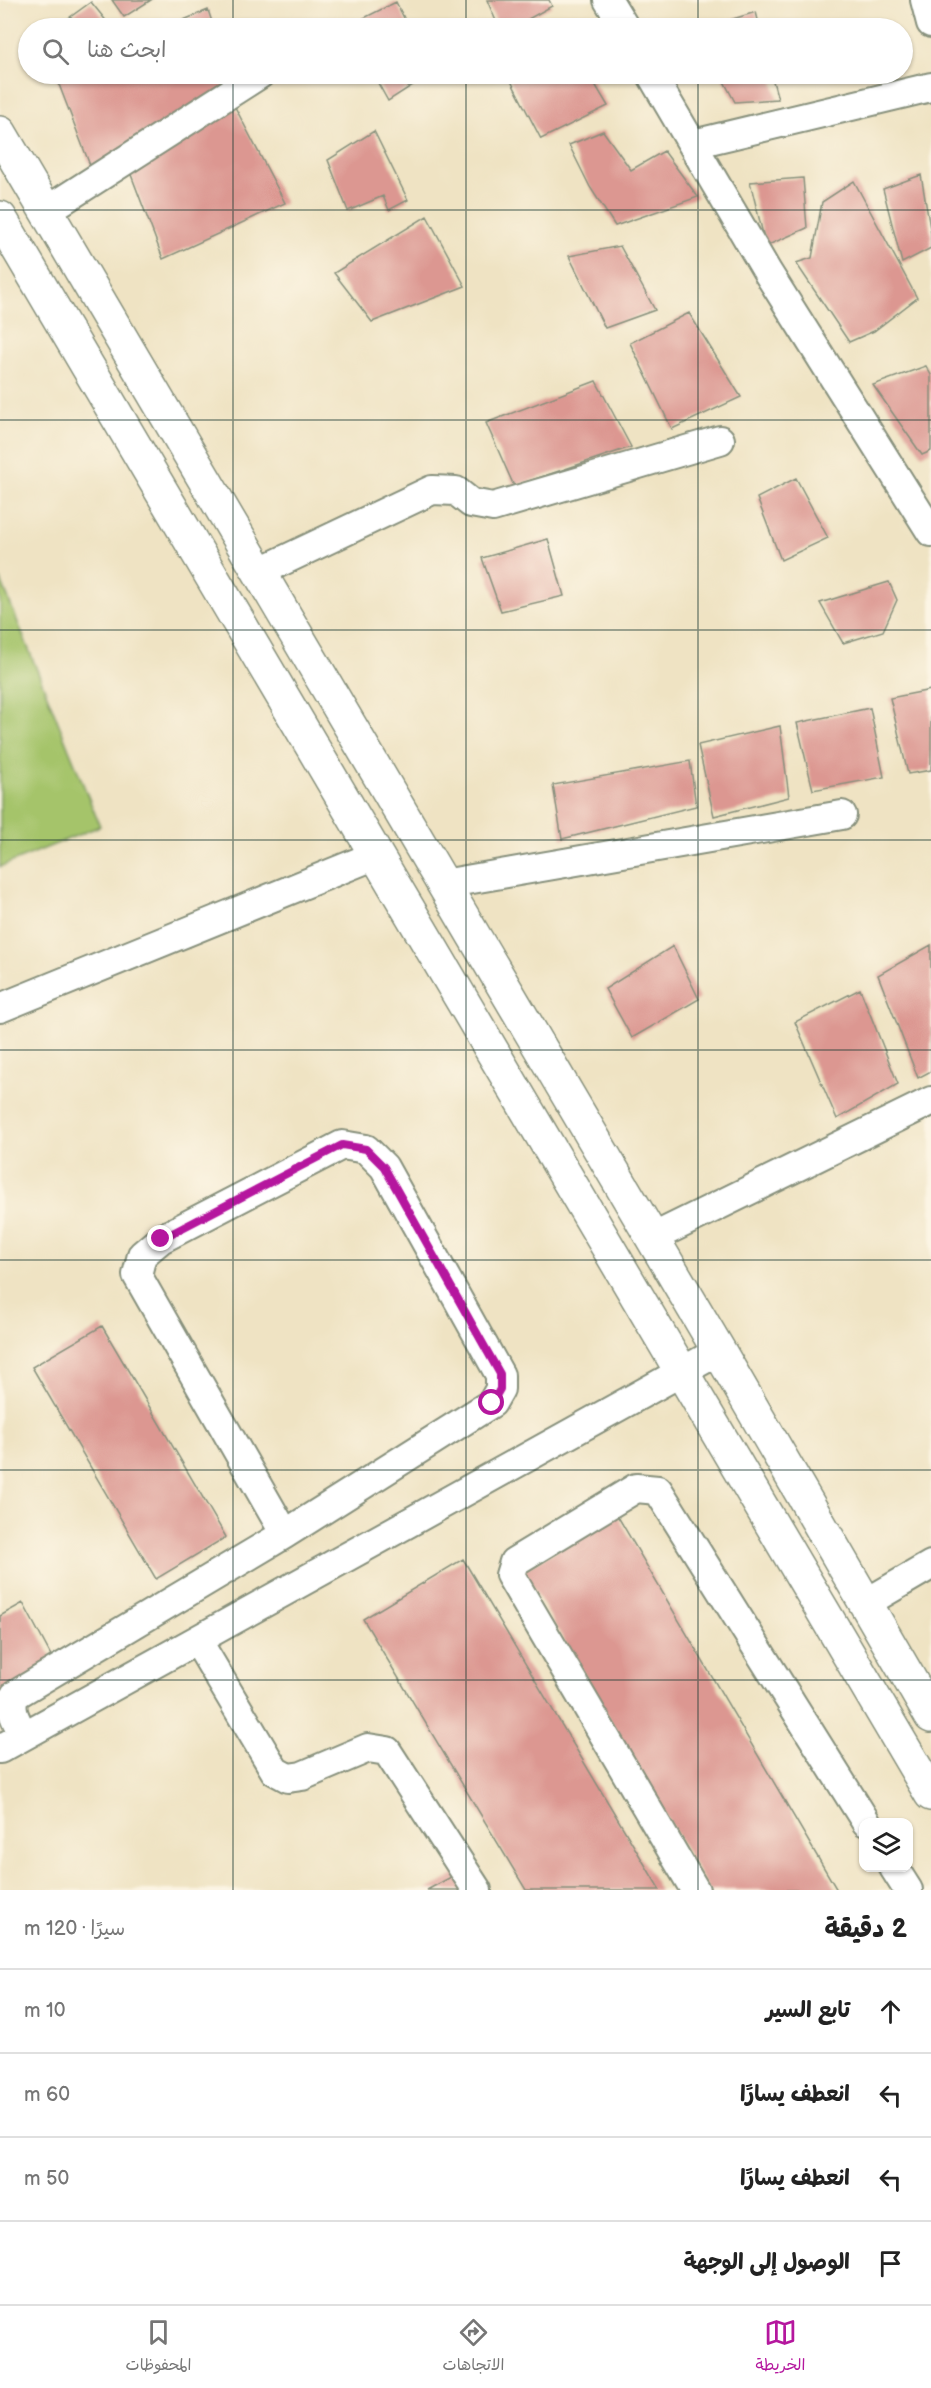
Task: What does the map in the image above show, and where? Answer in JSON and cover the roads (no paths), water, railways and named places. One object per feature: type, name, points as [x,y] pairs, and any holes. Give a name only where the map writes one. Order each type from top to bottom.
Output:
[{"type":"highway","points":[[0,133],[719,1351],[931,1716]]},
{"type":"highway","points":[[0,218],[931,1794]]},
{"type":"street","points":[[608,0],[619,18]]},
{"type":"street","points":[[925,0],[931,23]]},
{"type":"street","points":[[46,211],[244,84]]},
{"type":"street","points":[[657,84],[768,273],[931,532]]},
{"type":"street","points":[[693,144],[931,87]]},
{"type":"street","points":[[259,572],[432,490],[456,491],[471,503],[493,507],[720,440]]},
{"type":"street","points":[[443,884],[842,815]]},
{"type":"street","points":[[0,1008],[376,855]]},
{"type":"street","points":[[652,1238],[931,1101]]},
{"type":"street","points":[[12,1742],[12,1703],[15,1695],[285,1534],[492,1403],[500,1389],[500,1374],[384,1167],[366,1149],[342,1145],[161,1239],[142,1255],[137,1275],[285,1534]]},
{"type":"street","points":[[12,1742],[719,1351]]},
{"type":"street","points":[[695,1890],[510,1575],[514,1562],[636,1488],[658,1491],[863,1818]]},
{"type":"street","points":[[866,1603],[931,1565]]},
{"type":"street","points":[[197,1640],[275,1771],[288,1778],[302,1776],[368,1748],[387,1751],[477,1890]]},
{"type":"street","points":[[897,1872],[908,1890]]}]
